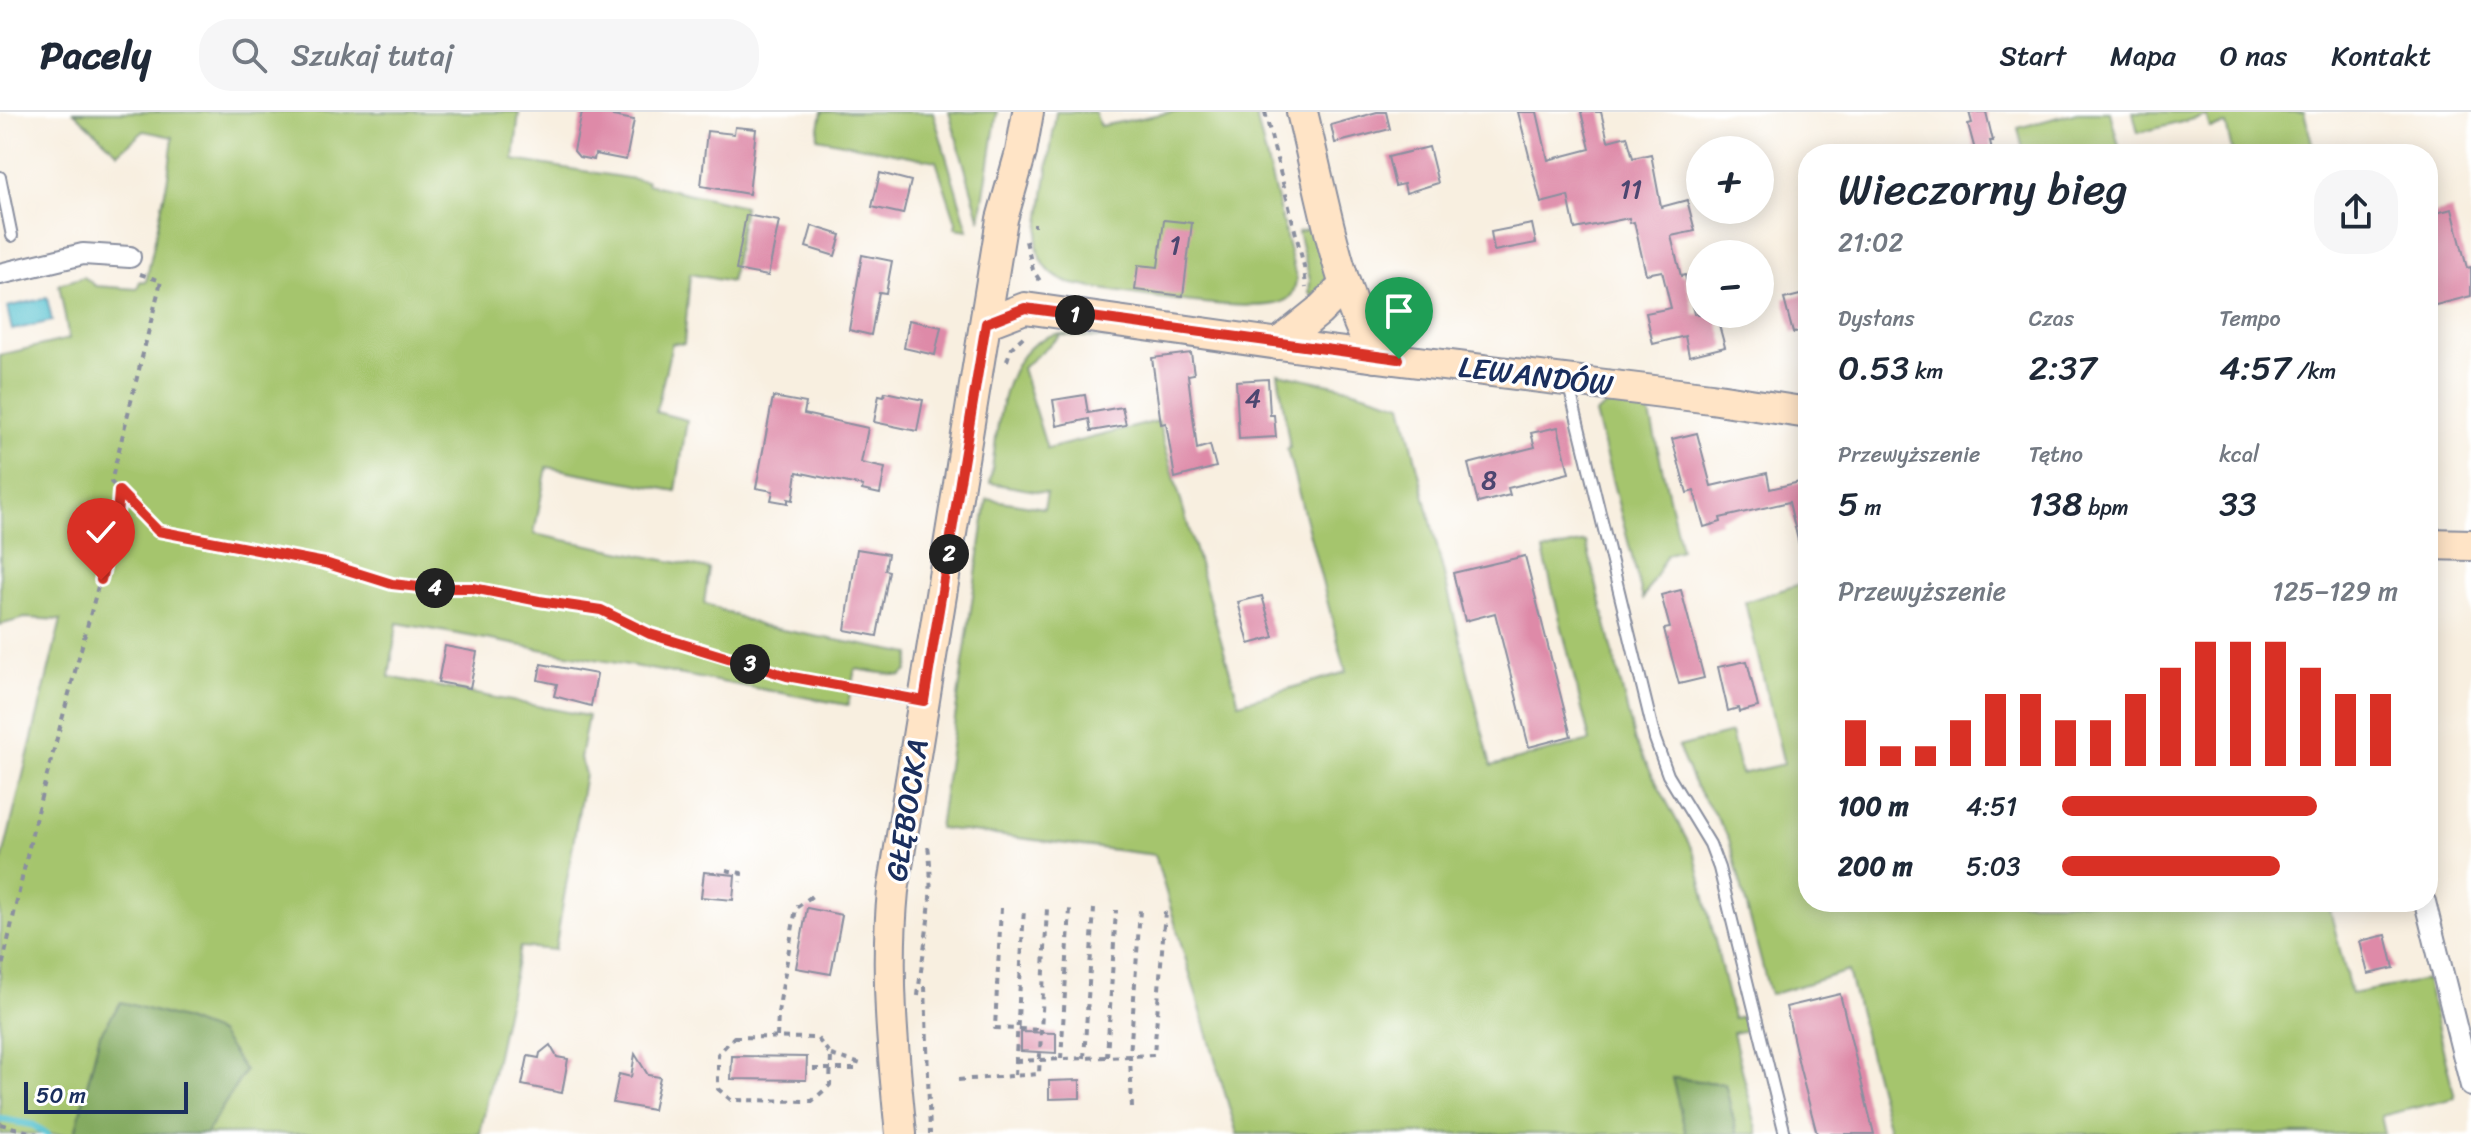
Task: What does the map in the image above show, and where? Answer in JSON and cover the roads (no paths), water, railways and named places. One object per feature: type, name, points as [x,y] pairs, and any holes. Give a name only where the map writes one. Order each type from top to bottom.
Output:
[{"type":"street","name":"GŁĘBOCKA","points":[[901,1134],[892,1031],[892,909],[1002,219],[1021,152],[1028,112]]},
{"type":"street","points":[[1302,112],[1345,285],[1360,329],[1375,357]]},
{"type":"street","points":[[0,274],[83,254],[129,262]]},
{"type":"street","points":[[996,256],[1025,308]]},
{"type":"street","points":[[1278,344],[1345,285]]},
{"type":"street","name":"LEWANDÓW","points":[[986,323],[1025,308],[1798,411]]},
{"type":"street","points":[[2438,544],[2471,545]]},
{"type":"street","points":[[2428,912],[2471,1086]]},
{"type":"lane","points":[[0,177],[12,236]]},
{"type":"lane","points":[[1568,381],[1655,739],[1668,775],[1710,844],[1719,868],[1785,1134]]},
{"type":"lane","points":[[851,688],[924,701]]},
{"type":"water","points":[[47,298],[52,321],[12,330],[7,307]]},
{"type":"waterway","points":[[0,1119],[33,1125],[47,1134]]}]
